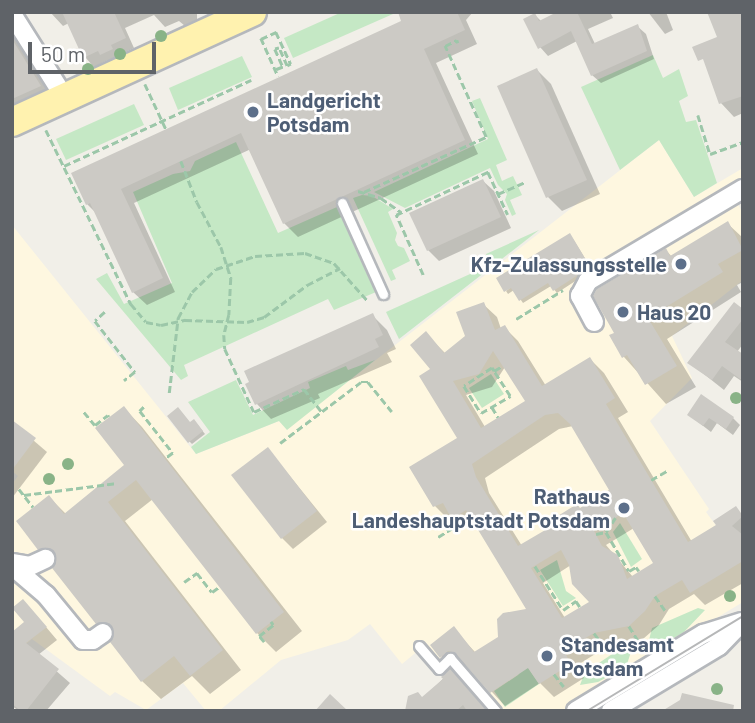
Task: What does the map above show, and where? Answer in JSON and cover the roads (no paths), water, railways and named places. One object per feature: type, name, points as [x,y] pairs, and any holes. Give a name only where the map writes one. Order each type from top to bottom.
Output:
[{"type":"main road","points":[[24,116],[251,13]]},
{"type":"street","points":[[12,15],[65,98]]},
{"type":"street","points":[[594,322],[580,296],[588,281],[743,189]]},
{"type":"street","points":[[12,564],[30,566],[45,559]]},
{"type":"street","points":[[12,564],[46,595],[83,640],[93,640],[103,633]]},
{"type":"street","points":[[576,711],[703,634],[743,622]]},
{"type":"street","points":[[611,711],[719,646],[743,622]]},
{"type":"lane","points":[[342,203],[383,294]]},
{"type":"lane","points":[[419,646],[439,669],[450,658],[496,711]]},
{"type":"tram line","points":[[587,711],[743,616]]},
{"type":"place","name":"Landgericht Potsdam","points":[[253,112]]},
{"type":"place","name":"Kfz-Zulassungsstelle","points":[[681,264]]},
{"type":"place","name":"Haus 20","points":[[623,312]]},
{"type":"place","name":"Rathaus Landeshauptstadt Potsdam","points":[[624,508]]},
{"type":"place","name":"Standesamt Potsdam","points":[[547,656]]}]
